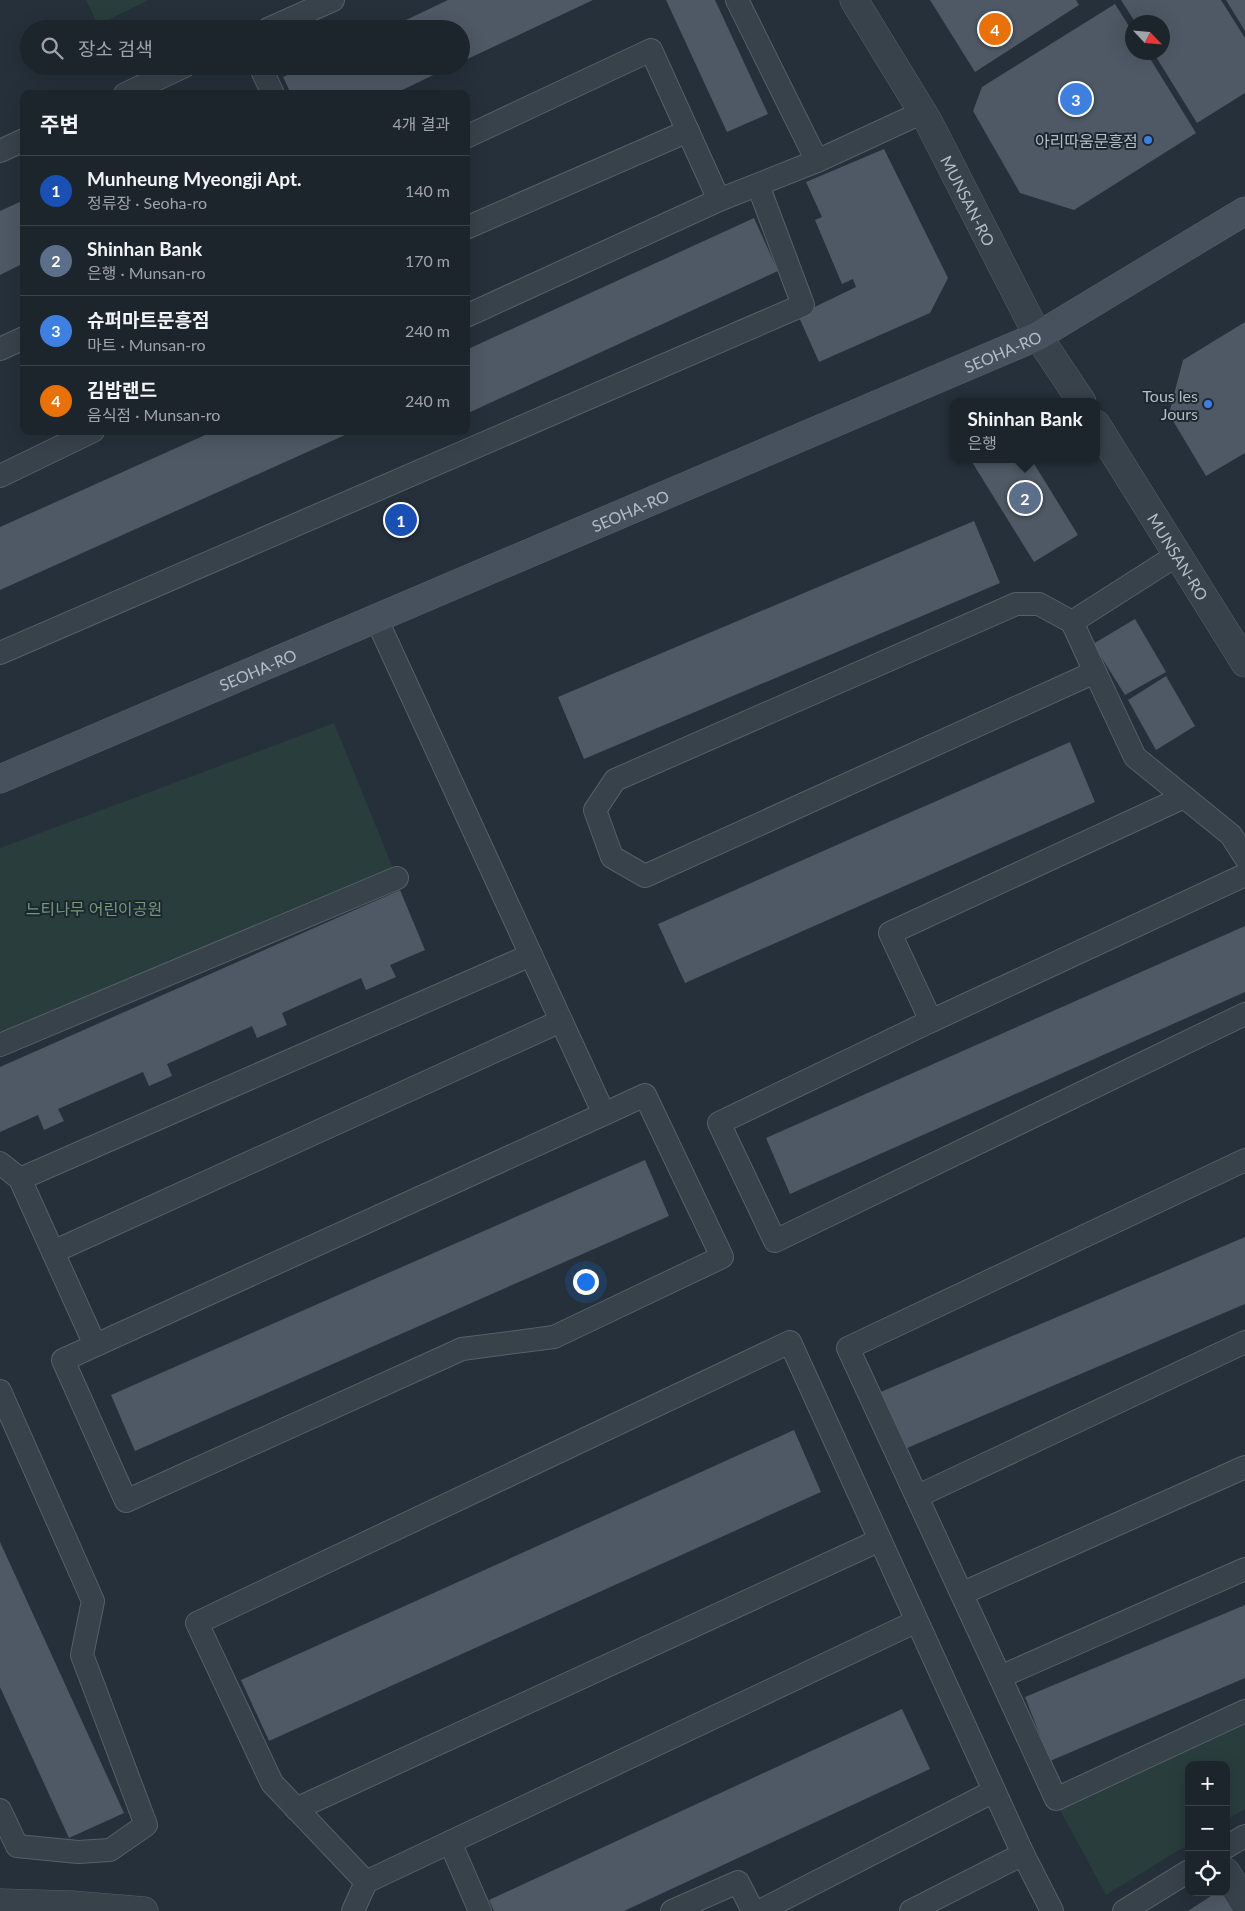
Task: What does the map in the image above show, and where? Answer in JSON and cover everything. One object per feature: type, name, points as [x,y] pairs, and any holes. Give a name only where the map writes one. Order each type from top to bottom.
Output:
[{"type":"main road","name":"SEOHA-RO","points":[[0,779],[1038,336],[1245,211]]},
{"type":"street","name":"MUNSAN-RO","points":[[854,0],[923,112],[1038,336],[1079,398]]},
{"type":"street","name":"MUNSAN-RO","points":[[1100,430],[1245,664]]},
{"type":"street","points":[[1230,1879],[1245,1904]]},
{"type":"street","points":[[0,1903],[71,1905],[144,1911]]},
{"type":"lane","points":[[288,20],[333,0]]},
{"type":"lane","points":[[737,0],[817,162]]},
{"type":"lane","points":[[470,135],[651,50],[719,200]]},
{"type":"lane","points":[[134,90],[166,75]]},
{"type":"lane","points":[[264,75],[271,90]]},
{"type":"lane","points":[[470,314],[719,200],[817,162],[923,112]]},
{"type":"lane","points":[[470,226],[688,131]]},
{"type":"lane","points":[[0,151],[20,142]]},
{"type":"lane","points":[[0,652],[803,304],[758,184]]},
{"type":"lane","points":[[0,349],[20,340]]},
{"type":"lane","points":[[0,476],[85,435]]},
{"type":"lane","points":[[1072,622],[1177,555]]},
{"type":"lane","points":[[1095,672],[646,876],[612,857],[595,810],[615,780],[1016,604],[1039,604],[1072,622],[1135,757],[1231,835],[1245,857]]},
{"type":"lane","points":[[376,618],[604,1114]]},
{"type":"lane","points":[[931,1021],[890,934],[1184,797]]},
{"type":"lane","points":[[1245,876],[931,1021],[719,1122],[775,1241],[1245,1014]]},
{"type":"lane","points":[[0,1045],[397,878]]},
{"type":"lane","points":[[20,1179],[531,955]]},
{"type":"lane","points":[[53,1252],[561,1021]]},
{"type":"lane","points":[[645,1095],[722,1257],[554,1337],[462,1349],[126,1501],[63,1360],[604,1114],[645,1095]]},
{"type":"lane","points":[[1245,1160],[848,1348],[963,1593],[1056,1799],[1245,1711]]},
{"type":"lane","points":[[0,1163],[20,1179],[95,1345]]},
{"type":"lane","points":[[366,1882],[272,1783],[197,1623],[790,1342],[1023,1854],[1052,1911]]},
{"type":"lane","points":[[918,1496],[1245,1342]]},
{"type":"lane","points":[[0,1391],[93,1601],[82,1655],[146,1825],[110,1850],[78,1852],[17,1846],[0,1810]]},
{"type":"lane","points":[[963,1593],[1245,1467]]},
{"type":"lane","points":[[296,1809],[880,1540]]},
{"type":"lane","points":[[1000,1677],[1245,1568]]},
{"type":"lane","points":[[353,1911],[366,1882],[917,1621]]},
{"type":"lane","points":[[760,1911],[994,1791]]},
{"type":"lane","points":[[1230,1845],[1245,1836]]},
{"type":"lane","points":[[450,1842],[480,1911]]},
{"type":"lane","points":[[911,1911],[1023,1854]]},
{"type":"lane","points":[[1124,1911],[1185,1873]]},
{"type":"lane","points":[[672,1911],[738,1882],[753,1911]]},
{"type":"green space","points":[[86,0],[149,0],[108,20],[96,20]]},
{"type":"green space","name":"느티나무 어린이공원","points":[[334,723],[397,878],[0,1045],[0,848]]},
{"type":"green space","points":[[1245,1711],[1245,1809],[1230,1818],[1230,1761],[1185,1761],[1185,1846],[1106,1895],[1053,1797]]},
{"type":"building","points":[[448,0],[593,0],[470,58],[470,20],[406,20]]},
{"type":"building","points":[[666,0],[715,0],[768,114],[727,132]]},
{"type":"building","points":[[930,0],[1076,0],[1079,5],[975,72]]},
{"type":"building","points":[[1121,0],[1221,0],[1245,38],[1245,93],[1197,123],[1158,60],[1170,60],[1170,15],[1131,15]]},
{"type":"building","points":[[1226,0],[1245,0],[1245,31]]},
{"type":"building","points":[[1115,4],[1125,20],[1125,60],[1151,60],[1196,133],[1074,210],[1020,193],[973,111],[982,87]]},
{"type":"building","points":[[287,75],[433,75],[402,90],[289,90],[283,77]]},
{"type":"building","points":[[884,149],[948,278],[930,313],[819,362],[798,315],[856,287],[853,279],[842,284],[815,220],[822,217],[806,182]]},
{"type":"building","points":[[20,202],[20,265],[0,275],[0,211]]},
{"type":"building","points":[[754,218],[778,271],[470,412],[470,348]]},
{"type":"building","points":[[1245,322],[1245,453],[1206,476],[1169,414],[1183,360]]},
{"type":"building","points":[[205,435],[345,435],[0,590],[0,527]]},
{"type":"building","points":[[973,463],[1034,463],[1078,535],[1034,562]]},
{"type":"building","points":[[974,521],[1000,583],[584,759],[558,697]]},
{"type":"building","points":[[1135,619],[1166,672],[1125,695],[1093,644]]},
{"type":"building","points":[[1166,676],[1195,726],[1156,750],[1128,700]]},
{"type":"building","points":[[1070,742],[1095,802],[685,983],[658,924]]},
{"type":"building","points":[[400,890],[425,950],[390,965],[396,977],[366,990],[361,978],[282,1013],[287,1025],[257,1038],[252,1026],[167,1064],[172,1076],[149,1086],[143,1072],[58,1109],[64,1121],[44,1130],[38,1115],[0,1132],[0,1067]]},
{"type":"building","points":[[1245,926],[1245,992],[790,1194],[766,1138]]},
{"type":"building","points":[[645,1160],[669,1216],[135,1451],[111,1395]]},
{"type":"building","points":[[1245,1237],[1245,1304],[900,1451],[876,1394]]},
{"type":"building","points":[[794,1430],[821,1492],[269,1741],[241,1680]]},
{"type":"building","points":[[0,1542],[124,1813],[69,1838],[0,1687]]},
{"type":"building","points":[[1245,1605],[1245,1678],[1050,1761],[1025,1697]]},
{"type":"building","points":[[902,1709],[930,1769],[624,1911],[494,1911],[489,1900]]},
{"type":"building","points":[[1211,1896],[1224,1896],[1233,1911],[1188,1911]]},
{"type":"place","name":"김밥랜드","points":[[995,29]]},
{"type":"place","name":"슈퍼마트문흥점","points":[[1076,99]]},
{"type":"place","name":"아리따움문흥점","points":[[1148,140]]},
{"type":"place","name":"Tous les Jours","points":[[1208,404]]},
{"type":"place","name":"Shinhan Bank","points":[[1025,498]]},
{"type":"place","name":"Munheung Myeongji Apt.","points":[[401,520]]}]
